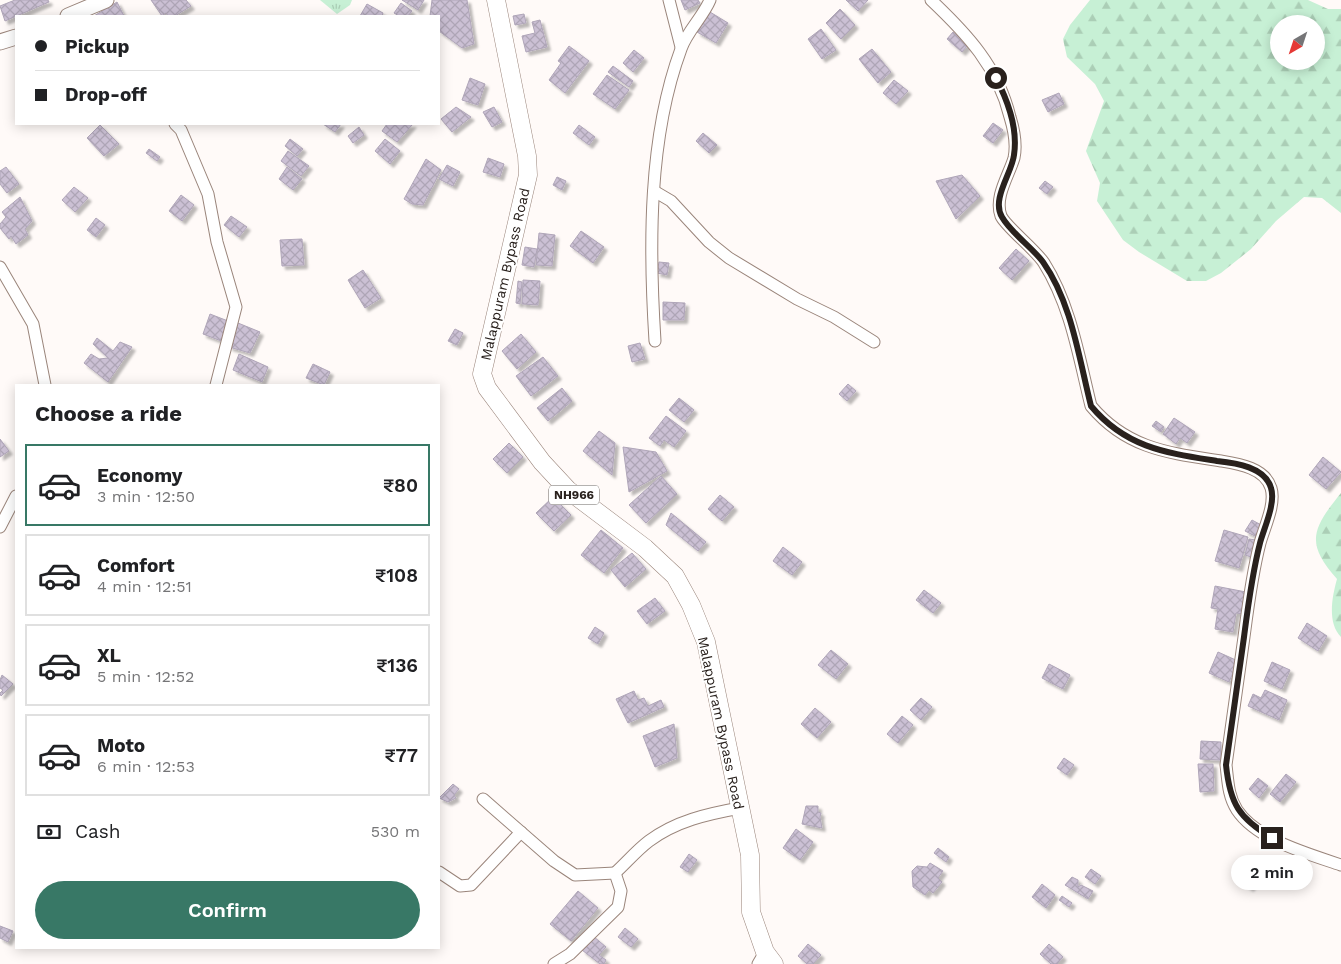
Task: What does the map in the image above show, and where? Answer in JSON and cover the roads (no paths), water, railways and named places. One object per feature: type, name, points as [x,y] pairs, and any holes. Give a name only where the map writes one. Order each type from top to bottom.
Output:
[{"type":"highway","name":"Malappuram Bypass Road","points":[[496,0],[527,156],[528,175],[482,374],[487,388],[548,469],[568,490],[644,548],[675,576],[692,605],[706,642],[750,855],[751,912],[766,960]]},
{"type":"main road","points":[[70,15],[106,0]]},
{"type":"main road","points":[[0,42],[15,36]]},
{"type":"street","points":[[669,0],[681,47]]},
{"type":"street","points":[[655,341],[652,282],[654,192],[661,125],[668,90],[681,47],[710,0]]},
{"type":"street","points":[[931,0],[961,28],[988,61],[1005,96],[1015,135],[1014,156],[999,201],[1001,217],[1043,262],[1064,300],[1091,406],[1101,418],[1134,441],[1163,453],[1228,462],[1256,470],[1268,480],[1272,490],[1271,505],[1254,566],[1226,765],[1228,791],[1237,810],[1256,828],[1289,847],[1341,866]]},
{"type":"street","points":[[176,125],[181,130],[208,194],[219,250],[236,307],[216,384]]},
{"type":"street","points":[[654,192],[671,201],[709,242],[729,258],[797,300],[834,317],[874,342]]},
{"type":"street","points":[[0,267],[33,324],[45,384]]},
{"type":"street","points":[[0,527],[15,498]]},
{"type":"street","points":[[483,800],[554,861],[575,875],[615,873],[648,841],[674,826],[703,814],[740,808]]},
{"type":"street","points":[[440,873],[460,886],[471,885],[521,832]]},
{"type":"street","points":[[554,964],[570,954],[618,907],[621,892],[615,873]]}]
